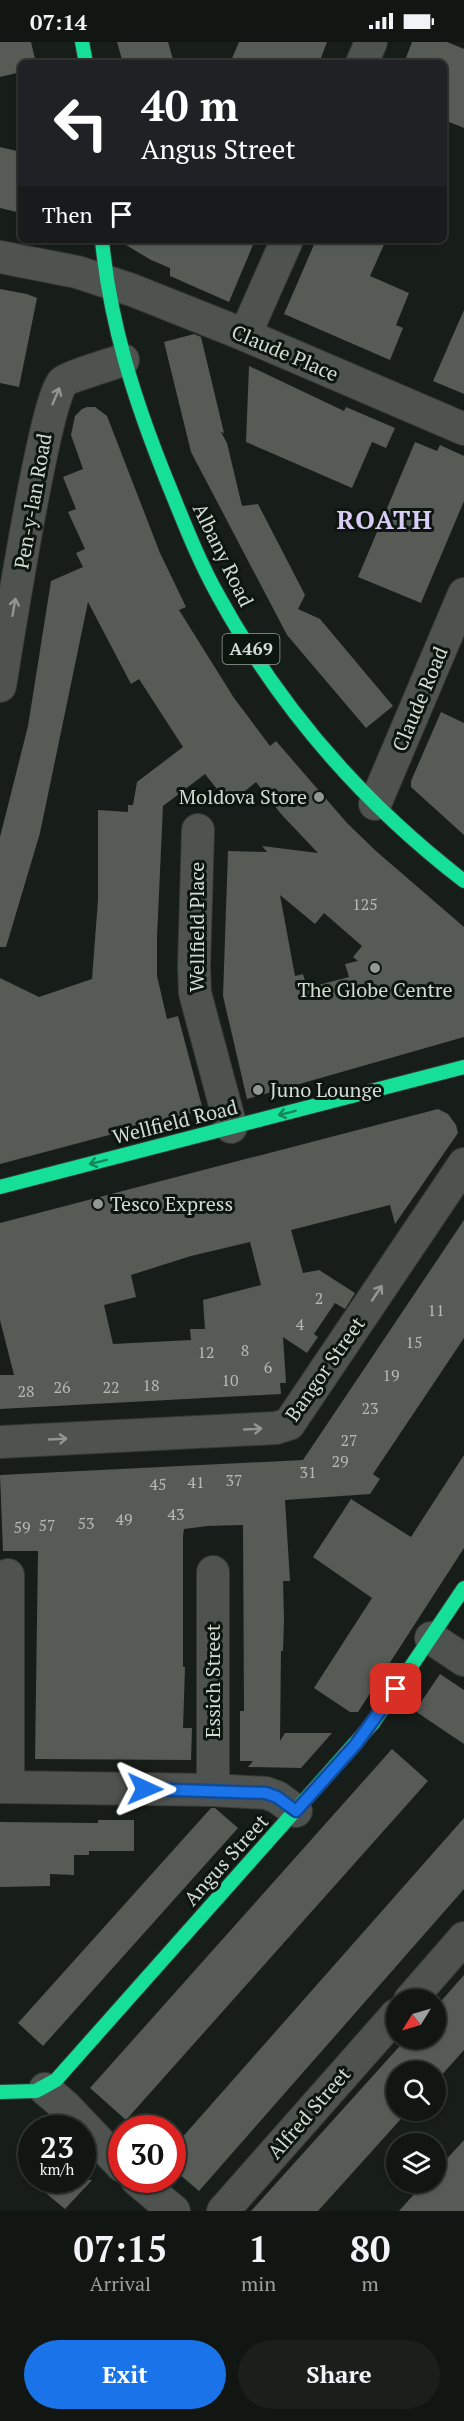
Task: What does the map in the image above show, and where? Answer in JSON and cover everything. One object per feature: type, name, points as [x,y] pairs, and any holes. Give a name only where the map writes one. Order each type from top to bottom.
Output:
[{"type":"street","points":[[82,42],[85,60]]},
{"type":"street","points":[[364,60],[371,42]]},
{"type":"street","name":"Albany Road","points":[[102,243],[105,281],[123,360],[149,436],[191,539],[227,611],[279,692],[325,750],[375,804],[432,856],[464,881]]},
{"type":"street","points":[[245,335],[286,243]]},
{"type":"street","name":"Claude Place","points":[[0,257],[76,272],[105,281],[245,335],[464,429]]},
{"type":"street","name":"Pen-y-lan Road","points":[[0,686],[44,438],[55,396],[63,382],[123,360]]},
{"type":"street","name":"Claude Road","points":[[375,804],[464,594]]},
{"type":"street","name":"Wellfield Place","points":[[198,830],[195,993],[231,1127]]},
{"type":"street","name":"Wellfield Road","points":[[0,1187],[231,1127],[458,1073]]},
{"type":"street","name":"Bangor Street","points":[[0,1442],[276,1428],[289,1424],[464,1164]]},
{"type":"street","name":"Essich Street","points":[[213,1572],[213,1790]]},
{"type":"street","points":[[8,1575],[4,1787],[266,1793],[277,1797],[296,1811]]},
{"type":"street","name":"Angus Street","points":[[45,2089],[373,1723],[464,1588]]},
{"type":"street","points":[[431,1638],[464,1660]]},
{"type":"street","points":[[420,1989],[464,1938]]},
{"type":"street","name":"Alfred Street","points":[[222,2211],[386,2026]]},
{"type":"street","points":[[0,2092],[22,2093],[45,2089],[65,2106],[108,2151]]},
{"type":"street","points":[[153,2193],[174,2211]]},
{"type":"building","points":[[0,42],[31,42],[35,60],[18,60],[18,73],[0,77]]},
{"type":"building","points":[[117,42],[168,42],[173,60],[122,60]]},
{"type":"building","points":[[239,42],[327,42],[320,60],[231,60]]},
{"type":"building","points":[[412,42],[447,42],[464,49],[464,128],[447,121],[447,60],[405,60]]},
{"type":"building","points":[[0,147],[18,151],[18,212],[0,208]]},
{"type":"building","points":[[123,243],[254,243],[229,302],[170,276],[170,268]]},
{"type":"building","points":[[315,243],[385,243],[370,276],[409,293],[396,325],[403,328],[390,360],[284,314]]},
{"type":"building","points":[[0,289],[37,298],[19,387],[0,383]]},
{"type":"building","points":[[464,310],[464,394],[433,381]]},
{"type":"building","points":[[194,334],[201,337],[224,433],[221,432],[227,443],[242,506],[258,504],[305,595],[298,609],[320,619],[393,706],[366,728],[287,635],[191,452],[164,342]]},
{"type":"building","points":[[249,366],[344,411],[346,407],[395,428],[386,448],[372,442],[352,488],[246,442]]},
{"type":"building","points":[[95,407],[107,416],[160,553],[186,607],[179,610],[234,698],[270,746],[276,741],[347,823],[464,927],[464,1037],[247,1099],[223,996],[228,851],[267,852],[262,846],[318,853],[281,814],[256,782],[229,804],[205,774],[163,806],[157,937],[157,976],[167,1019],[178,1016],[203,1110],[0,1164],[0,978],[39,997],[92,979],[98,900],[98,810],[128,812],[128,805],[133,805],[137,782],[183,747],[139,679],[131,684],[88,602],[40,833],[6,947],[0,947],[0,837],[28,726],[51,581],[83,567],[76,553],[85,549],[68,512],[76,509],[63,477],[83,469],[71,435],[75,416],[82,409]],"holes":[[[280,895],[315,924],[324,913],[362,946],[353,957],[358,961],[345,964],[349,977],[307,988],[303,974],[295,976]]]},
{"type":"building","points":[[415,442],[437,451],[440,445],[464,456],[464,501],[421,603],[358,577]]},
{"type":"building","points":[[441,712],[464,723],[464,835],[411,787],[411,781]]},
{"type":"building","points":[[438,1109],[448,1114],[456,1125],[458,1133],[395,1224],[390,1205],[291,1230],[303,1273],[319,1270],[355,1293],[345,1309],[335,1303],[314,1334],[318,1337],[307,1353],[283,1337],[286,1383],[280,1383],[281,1394],[0,1409],[0,1375],[14,1375],[0,1320],[0,1223]],"holes":[[[250,1242],[261,1285],[203,1300],[205,1329],[190,1329],[191,1340],[113,1344],[104,1305],[136,1297],[131,1275],[191,1256]]]},
{"type":"building","points":[[464,1220],[464,1338],[373,1474],[380,1479],[370,1494],[285,1500],[290,1581],[283,1581],[280,1741],[285,1733],[332,1733],[301,1768],[248,1767],[253,1761],[240,1761],[240,1711],[244,1711],[243,1525],[208,1526],[184,1529],[183,1536],[183,1667],[185,1667],[183,1728],[192,1728],[191,1760],[35,1759],[38,1551],[3,1551],[0,1475],[303,1460]]},
{"type":"building","points":[[464,1455],[464,1548],[358,1712],[350,1712],[314,1688],[372,1598],[313,1557],[351,1499],[411,1537]]},
{"type":"building","points":[[440,1674],[464,1690],[464,1744],[415,1711]]},
{"type":"building","points":[[392,1749],[428,1781],[130,2115],[120,2115],[90,2088]]},
{"type":"building","points":[[211,1808],[215,1808],[238,1828],[43,2046],[18,2023]]},
{"type":"building","points":[[464,1818],[464,1889],[199,2191],[186,2180],[186,2133]]},
{"type":"building","points":[[98,1820],[134,1820],[134,1851],[89,1851],[89,1855],[74,1855],[74,1875],[50,1874],[50,1886],[0,1887],[0,1822],[98,1823]]},
{"type":"building","points":[[464,1975],[464,2050],[446,2070],[446,2061],[386,2061],[397,2049],[446,2049],[446,1995]]},
{"type":"building","points":[[386,2061],[386,2121],[399,2121],[318,2211],[251,2211]]},
{"type":"building","points":[[464,2140],[464,2211],[399,2211],[415,2193],[446,2193],[446,2160]]},
{"type":"building","points":[[46,2193],[80,2193],[65,2209]]},
{"type":"traffic: fast","points":[[82,42],[85,60]]},
{"type":"traffic: fast","points":[[102,243],[111,302],[134,392],[185,525],[219,597],[269,677],[327,752],[392,820],[464,881]]},
{"type":"traffic: fast","points":[[0,1187],[464,1067]]},
{"type":"traffic: fast","points":[[0,2092],[36,2091],[56,2080],[373,1723],[464,1588]]},
{"type":"place","name":"Moldova Store","points":[[319,797]]},
{"type":"place","name":"The Globe Centre","points":[[375,968]]},
{"type":"place","name":"Juno Lounge","points":[[258,1090]]},
{"type":"place","name":"Tesco Express","points":[[98,1204]]},
{"type":"district","name":"ROATH","points":[[385,520]]},
{"type":"route","points":[[145,1789],[266,1793],[277,1797],[296,1811],[356,1744],[396,1689]]}]
